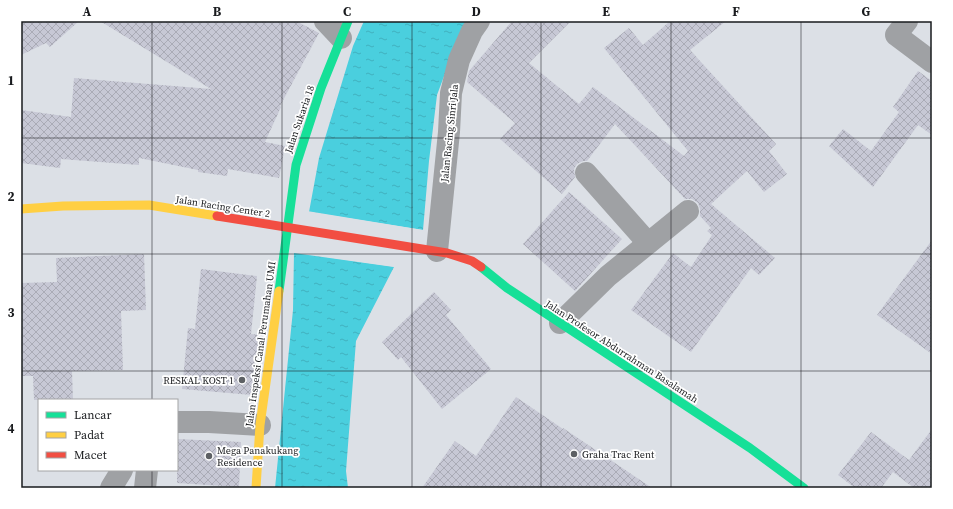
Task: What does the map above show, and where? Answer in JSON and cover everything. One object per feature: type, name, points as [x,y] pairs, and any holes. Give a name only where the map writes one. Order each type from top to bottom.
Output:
[{"type":"street","points":[[325,21],[344,29]]},
{"type":"street","name":"Jalan Racing Sinri Jala","points":[[429,250],[449,132],[451,93],[459,60],[472,31],[479,21]]},
{"type":"street","points":[[901,28],[932,62]]},
{"type":"street","name":"Jalan Sukaria 18","points":[[287,227],[296,165],[321,88],[344,29]]},
{"type":"street","points":[[586,173],[648,243]]},
{"type":"street","name":"Jalan Racing Center 2","points":[[21,209],[63,206],[149,205],[429,250]]},
{"type":"street","points":[[560,323],[608,276],[688,211]]},
{"type":"street","name":"Jalan Inspeksi Canal Perumahan UMI","points":[[256,488],[260,425],[287,227]]},
{"type":"street","name":"Jalan Profesor Abdurrahman Basalamah","points":[[429,250],[455,255],[473,262],[507,288],[750,448],[804,488]]},
{"type":"street","points":[[178,422],[260,425]]},
{"type":"street","points":[[111,488],[121,471]]},
{"type":"street","points":[[145,488],[147,471]]},
{"type":"water","points":[[364,21],[469,21],[452,55],[437,95],[423,230],[309,212],[319,158],[353,46]]},
{"type":"water","points":[[294,253],[394,267],[356,341],[346,471],[348,488],[275,488],[293,310]]},
{"type":"pier","points":[[307,211],[425,230],[423,232],[309,214]]},
{"type":"pier","points":[[295,251],[394,265],[396,267],[292,252]]},
{"type":"building","points":[[21,21],[79,21],[50,47],[46,43],[21,55]]},
{"type":"building","points":[[100,21],[296,21],[319,33],[280,106],[281,107],[265,142],[285,146],[279,178],[228,169],[227,176],[198,172],[198,170],[139,158],[139,165],[61,159],[60,168],[21,163],[21,110],[71,117],[74,78],[211,89]]},
{"type":"building","points":[[512,21],[571,21],[529,63],[579,104],[593,87],[684,156],[688,151],[604,48],[629,28],[643,45],[670,21],[726,21],[690,50],[776,144],[769,151],[787,174],[764,192],[747,171],[711,204],[775,258],[759,275],[751,268],[691,352],[631,310],[673,253],[691,267],[712,235],[707,231],[711,228],[700,216],[698,203],[692,199],[685,199],[615,124],[587,161],[577,164],[574,169],[575,177],[562,194],[500,139],[515,123],[467,82],[469,71]]},
{"type":"building","points":[[918,71],[932,81],[932,135],[918,125],[873,187],[829,146],[843,129],[871,151],[899,112],[893,107]]},
{"type":"building","points":[[569,192],[622,239],[575,291],[523,244]]},
{"type":"building","points":[[932,240],[932,354],[877,315]]},
{"type":"building","points":[[144,254],[146,310],[121,311],[123,370],[72,371],[73,399],[34,400],[33,376],[21,376],[21,283],[57,282],[56,258]]},
{"type":"building","points":[[201,269],[257,276],[251,334],[260,335],[257,357],[255,357],[252,395],[182,389],[188,328],[195,329]]},
{"type":"building","points":[[434,292],[451,310],[446,315],[491,369],[442,409],[401,357],[398,360],[382,342]]},
{"type":"building","points":[[516,397],[652,488],[422,488],[455,441],[476,456]]},
{"type":"building","points":[[932,429],[932,488],[914,488],[893,472],[881,488],[855,488],[838,475],[871,432],[909,460]]},
{"type":"building","name":"Mega Panakukang Residence","points":[[178,439],[241,442],[239,487],[177,483]]},
{"type":"traffic: fast","points":[[279,291],[296,165],[321,88],[348,21]]},
{"type":"traffic: fast","points":[[481,267],[507,288],[750,448],[804,488]]},
{"type":"traffic: slow","points":[[21,209],[63,206],[149,205],[217,216]]},
{"type":"traffic: slow","points":[[256,488],[260,425],[279,291]]},
{"type":"traffic: jam","points":[[217,216],[447,253],[472,261],[481,267]]},
{"type":"place","name":"RESKAL KOST 1","points":[[242,380]]},
{"type":"place","name":"Graha Trac Rent","points":[[574,454]]},
{"type":"place","name":"Mega Panakukang Residence","points":[[209,456]]}]
